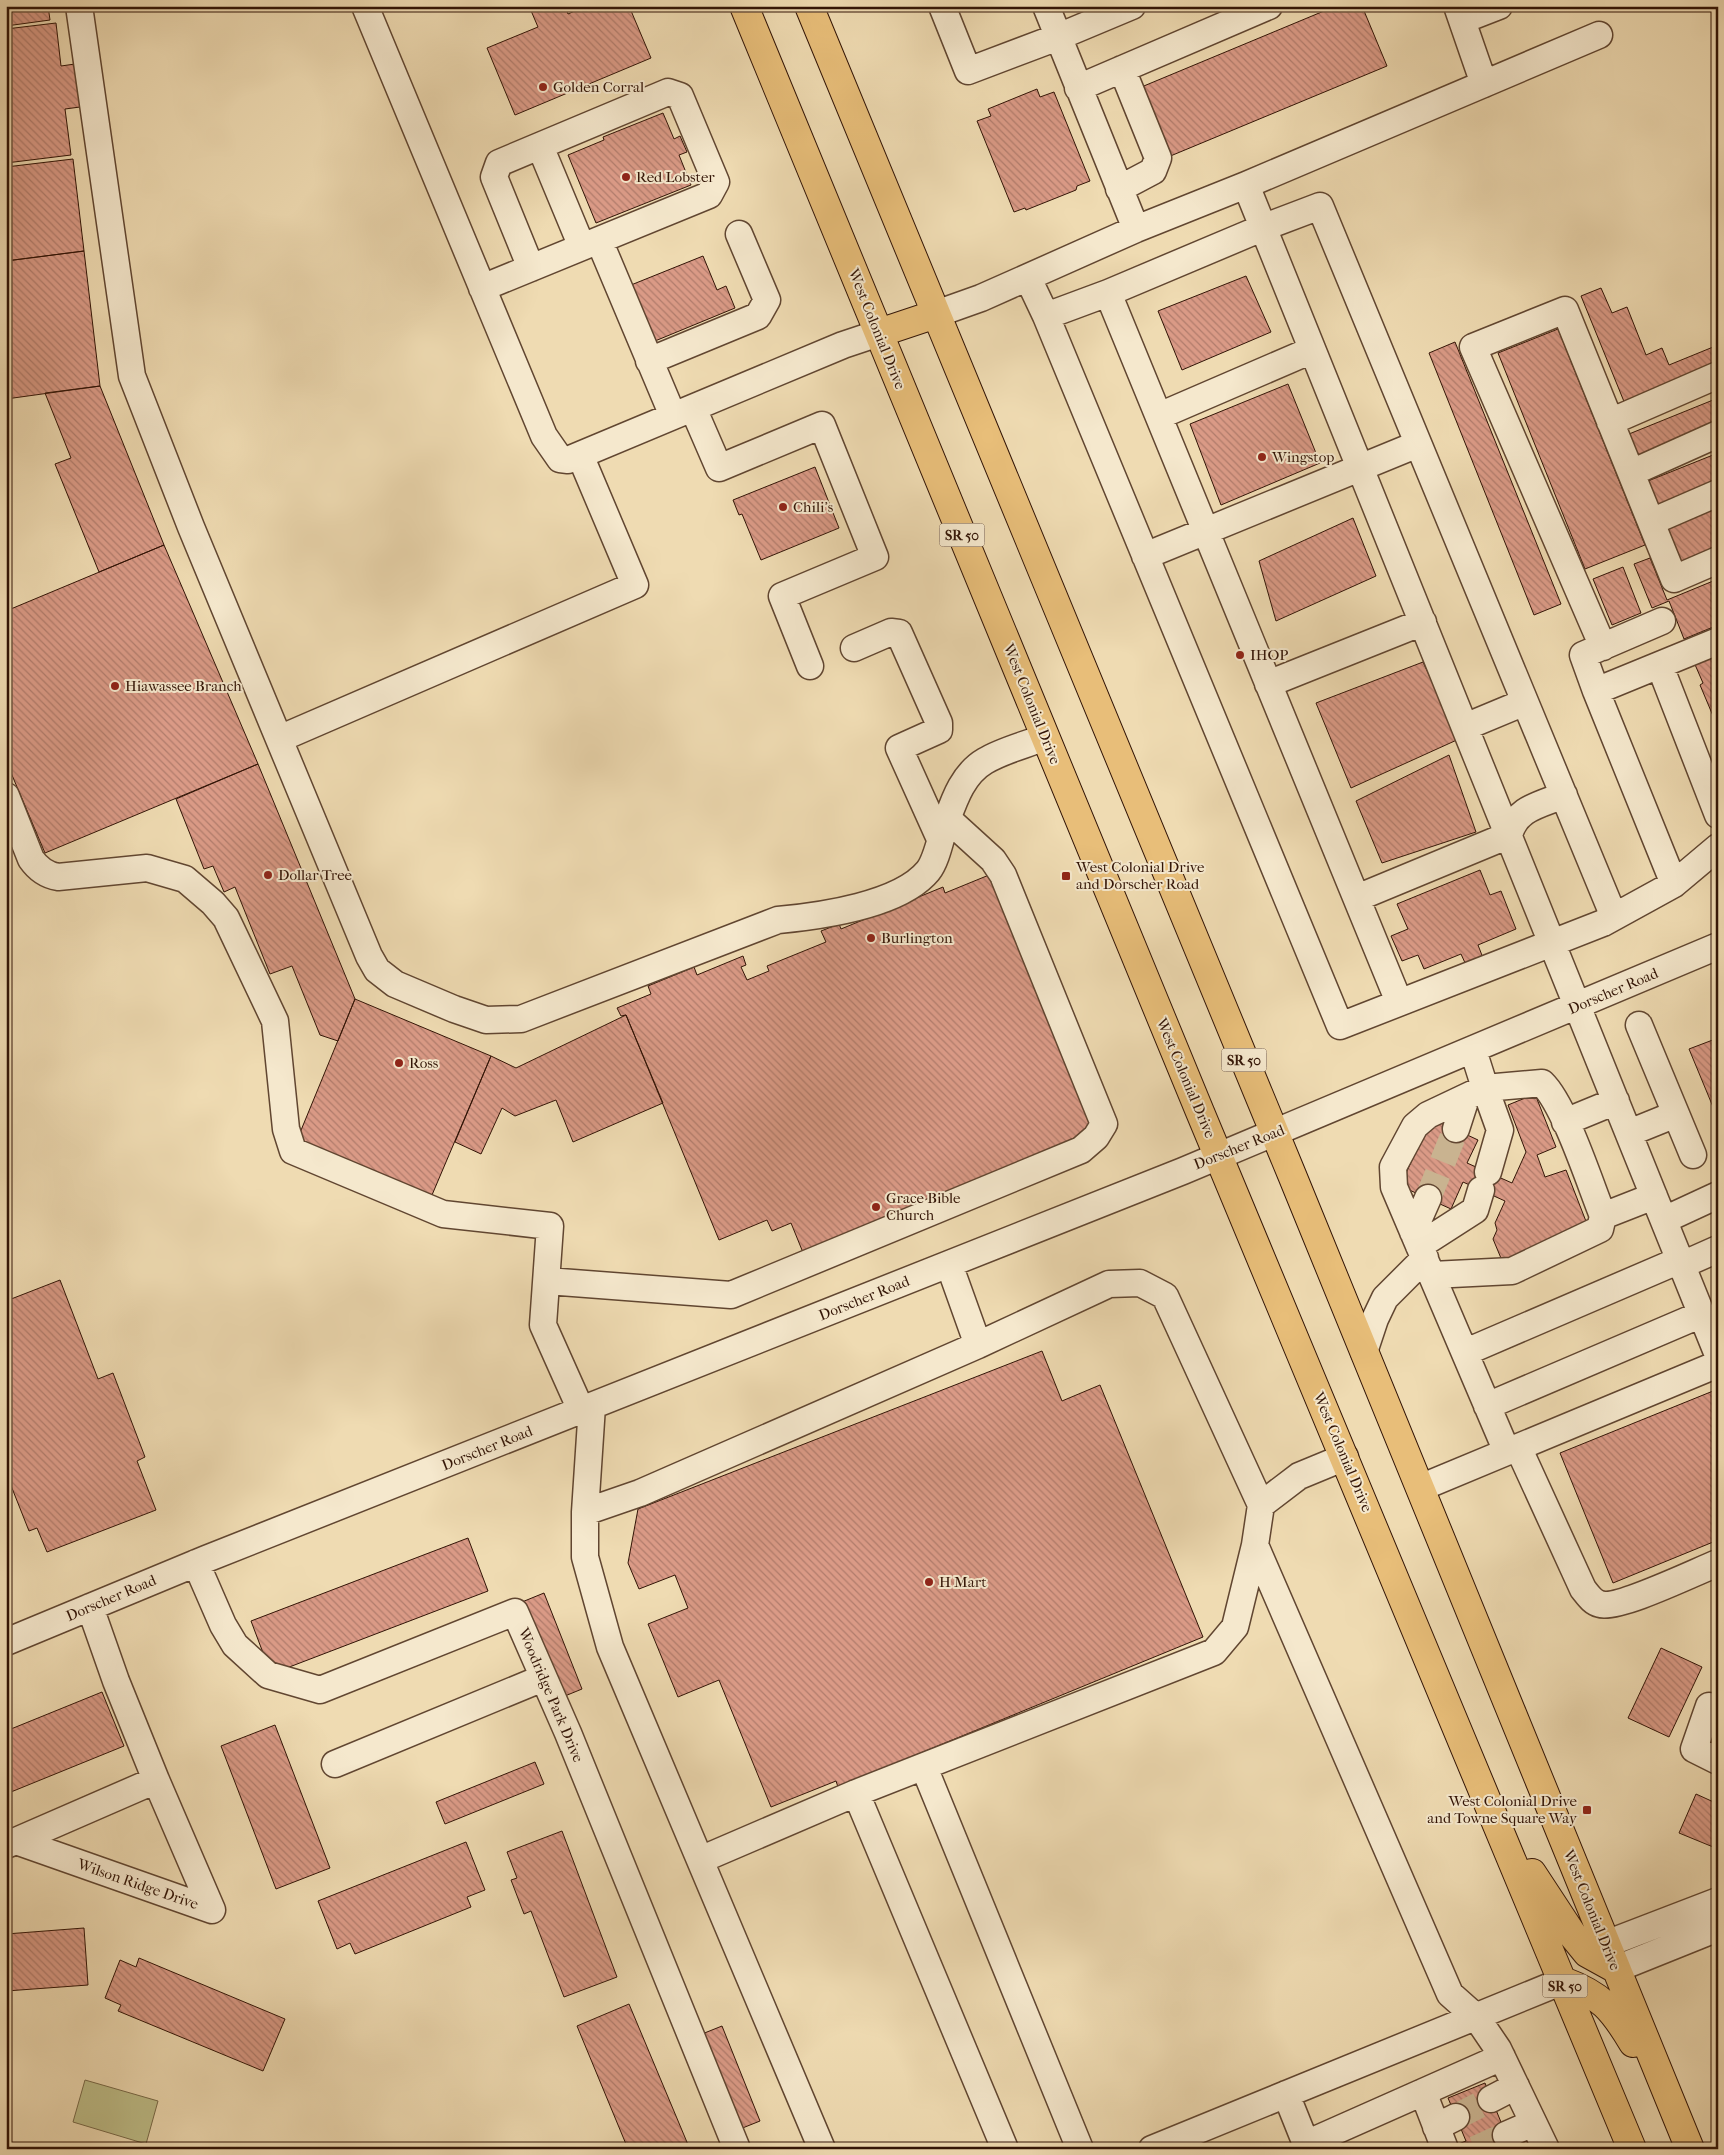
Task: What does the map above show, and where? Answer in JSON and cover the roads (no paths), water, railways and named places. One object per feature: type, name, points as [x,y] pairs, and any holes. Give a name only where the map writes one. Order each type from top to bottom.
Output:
[{"type":"highway","name":"West Colonial Drive","points":[[744,6],[1045,737],[1498,1822],[1632,2149]]},
{"type":"highway","name":"West Colonial Drive","points":[[809,6],[1420,1488],[1690,2149]]},
{"type":"highway","points":[[879,333],[936,314]]},
{"type":"highway","points":[[1498,1822],[1574,1937],[1587,1953],[1616,1969]]},
{"type":"highway","points":[[1563,1981],[1586,1989],[1615,2013],[1676,2115]]},
{"type":"street","points":[[79,6],[132,376],[191,527],[377,970],[395,984],[454,1009],[486,1020],[522,1019],[778,920],[823,916],[878,900],[911,887],[929,870],[966,778],[985,761],[1045,737]]},
{"type":"street","points":[[365,6],[544,436],[560,459],[568,460],[580,456],[843,346],[879,333]]},
{"type":"street","points":[[942,6],[968,71],[1058,37],[1132,6]]},
{"type":"street","points":[[1046,6],[1136,229]]},
{"type":"street","points":[[1078,88],[1269,6]]},
{"type":"street","points":[[1484,84],[1460,13],[1499,6]]},
{"type":"street","points":[[936,314],[1028,278],[1136,229],[1246,185],[1599,35]]},
{"type":"street","points":[[1119,189],[1154,171],[1158,158],[1122,69]]},
{"type":"street","points":[[482,288],[591,244],[709,195],[716,182],[680,96],[668,92],[499,163],[494,178],[531,268]]},
{"type":"street","points":[[540,146],[649,361],[719,468],[822,425],[874,558],[782,596],[810,666]]},
{"type":"street","points":[[1246,185],[1579,1005],[1654,1196],[1681,1262],[1708,1318],[1718,1355]]},
{"type":"street","points":[[1046,316],[1108,293],[1262,228],[1320,206],[1614,917]]},
{"type":"street","points":[[649,361],[758,316],[768,300],[739,234]]},
{"type":"street","points":[[1028,278],[1046,316],[1340,1026],[1614,917],[1674,884],[1718,847]]},
{"type":"street","points":[[1108,293],[1399,1002]]},
{"type":"street","points":[[1603,646],[1473,347],[1565,310],[1674,579],[1718,560]]},
{"type":"street","points":[[1159,416],[1312,350]]},
{"type":"street","points":[[1610,422],[1718,375]]},
{"type":"street","points":[[1631,473],[1718,434]]},
{"type":"street","points":[[1145,556],[1359,466],[1418,444]]},
{"type":"street","points":[[279,739],[635,585],[580,456]]},
{"type":"street","points":[[1650,522],[1718,493]]},
{"type":"street","points":[[1662,621],[1582,655],[1674,884]]},
{"type":"street","points":[[1268,684],[1423,622]]},
{"type":"street","points":[[547,1281],[731,1295],[1081,1150],[1096,1137],[1104,1124],[1002,875],[993,860],[944,829],[899,748],[939,730],[939,723],[899,633],[891,632],[854,648]]},
{"type":"street","points":[[1596,691],[1718,641]]},
{"type":"street","points":[[1660,666],[1718,815]]},
{"type":"street","points":[[1465,727],[1525,702]]},
{"type":"street","points":[[1509,835],[1512,822],[1524,811],[1564,795]]},
{"type":"street","points":[[6,796],[31,859],[38,868],[49,875],[58,877],[147,868],[185,879],[213,903],[226,918],[275,1022],[286,1129],[293,1151],[443,1214],[550,1226],[543,1326],[587,1408],[585,1558],[610,1646],[822,2149]]},
{"type":"street","points":[[1357,898],[1509,835]]},
{"type":"street","name":"Dorscher Road","points":[[6,1642],[196,1563],[1219,1156],[1718,946]]},
{"type":"street","points":[[1639,1025],[1693,1155]]},
{"type":"street","points":[[1364,1352],[1374,1319],[1385,1298],[1422,1253],[1475,1210],[1500,1130],[1476,1093],[1473,1050]]},
{"type":"street","points":[[1422,1253],[1512,1271],[1600,1229],[1604,1216],[1551,1091],[1542,1083],[1476,1093],[1428,1115],[1415,1126],[1393,1167],[1394,1187],[1422,1253],[1466,1352],[1487,1406],[1589,1598],[1601,1605],[1619,1604],[1718,1563]]},
{"type":"street","points":[[1456,1129],[1476,1093]]},
{"type":"street","points":[[1565,1122],[1616,1101]]},
{"type":"street","points":[[1629,1133],[1676,1114]]},
{"type":"street","points":[[1664,1220],[1718,1195]]},
{"type":"street","points":[[1604,1216],[1654,1196]]},
{"type":"street","points":[[1422,1253],[1428,1198]]},
{"type":"street","points":[[1466,1352],[1681,1262],[1718,1249]]},
{"type":"street","points":[[949,1264],[978,1345]]},
{"type":"street","points":[[585,1512],[640,1493],[978,1345],[1109,1284],[1140,1283],[1165,1296],[1261,1505],[1255,1545],[1235,1627],[1214,1652],[856,1793],[700,1860]]},
{"type":"street","points":[[1487,1406],[1708,1318]]},
{"type":"street","points":[[1420,1488],[1718,1364]]},
{"type":"street","points":[[1261,1505],[1299,1476],[1345,1457]]},
{"type":"street","points":[[1255,1545],[1450,1994],[1477,2018],[1502,2057],[1546,2149]]},
{"type":"street","name":"Woodridge Park Drive","points":[[196,1563],[235,1645],[268,1675],[320,1690],[515,1612],[568,1733],[737,2149]]},
{"type":"street","name":"Wilson Ridge Drive","points":[[11,1843],[212,1910],[156,1780],[116,1680],[90,1607]]},
{"type":"street","points":[[335,1764],[543,1678]]},
{"type":"street","points":[[1718,1710],[1710,1706],[1694,1750],[1718,1760]]},
{"type":"street","points":[[924,1767],[1080,2149]]},
{"type":"street","name":"Wilson Ridge Drive","points":[[11,1843],[156,1780]]},
{"type":"street","points":[[856,1793],[1005,2149]]},
{"type":"street","points":[[1606,1944],[1718,1901]]},
{"type":"street","points":[[1616,1969],[1718,1928]]},
{"type":"street","points":[[1152,2149],[1477,2018],[1563,1981]]},
{"type":"street","points":[[1286,2094],[1307,2146],[1502,2057]]},
{"type":"street","points":[[1491,2099],[1516,2086]]},
{"type":"street","points":[[1423,2092],[1446,2131]]},
{"type":"street","points":[[1506,2135],[1533,2122]]},
{"type":"tunnel","points":[[1428,1198],[1456,1129]]},
{"type":"tunnel","points":[[1456,2117],[1491,2099]]},
{"type":"tunnel","points":[[1475,2149],[1506,2135]]},
{"type":"place","name":"Golden Corral","points":[[543,87]]},
{"type":"place","name":"Red Lobster","points":[[626,177]]},
{"type":"place","name":"Wingstop","points":[[1262,457]]},
{"type":"place","name":"Chili's","points":[[783,507]]},
{"type":"place","name":"IHOP","points":[[1240,655]]},
{"type":"place","name":"Hiawassee Branch","points":[[115,686]]},
{"type":"place","name":"Dollar Tree","points":[[268,875]]},
{"type":"place","name":"West Colonial Drive and Dorscher Road","points":[[1066,876]]},
{"type":"place","name":"Burlington","points":[[871,938]]},
{"type":"place","name":"Ross","points":[[399,1063]]},
{"type":"place","name":"Grace Bible Church","points":[[876,1207]]},
{"type":"place","name":"H Mart","points":[[929,1582]]},
{"type":"place","name":"West Colonial Drive and Towne Square Way","points":[[1587,1810]]}]
